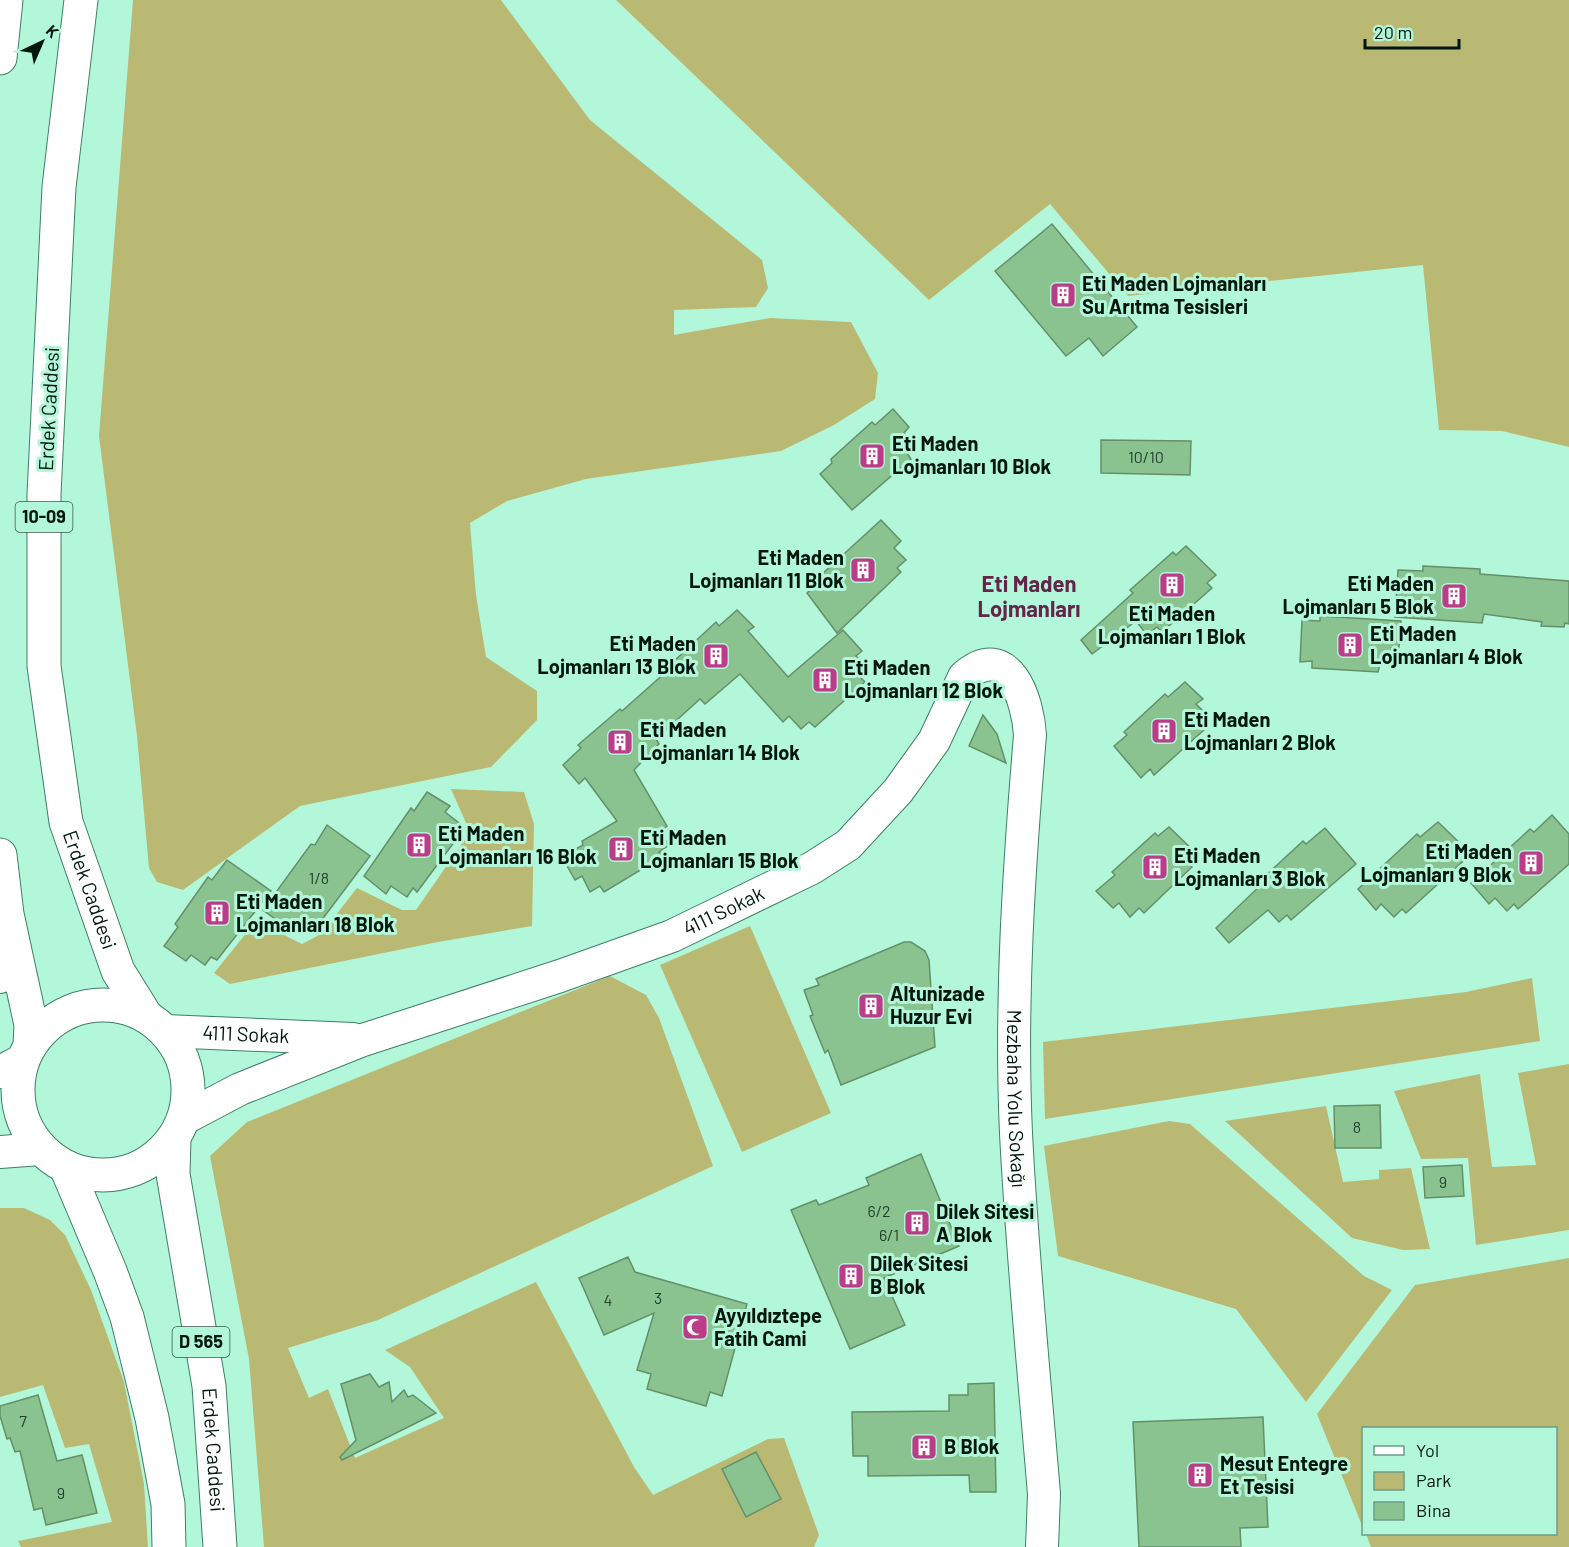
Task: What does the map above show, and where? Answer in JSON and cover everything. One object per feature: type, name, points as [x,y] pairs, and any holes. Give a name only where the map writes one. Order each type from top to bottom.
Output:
[{"type":"main road","points":[[0,58],[6,0]]},
{"type":"main road","name":"Erdek Caddesi","points":[[81,0],[59,187],[44,494],[44,666],[66,822],[118,971],[155,1024]]},
{"type":"main road","points":[[0,855],[7,914],[31,1025],[18,1059],[18,1098],[22,1116],[29,1133],[53,1158],[110,1271],[127,1317],[152,1418],[166,1494],[169,1547]]},
{"type":"main road","points":[[18,1059],[44,1028],[62,1015],[82,1007],[104,1005],[126,1008],[155,1024]]},
{"type":"main road","name":"D 565","points":[[155,1024],[178,1050],[187,1072],[189,1095],[179,1129]]},
{"type":"main road","points":[[53,1158],[85,1174],[105,1176],[125,1173],[144,1166],[161,1154],[179,1129]]},
{"type":"main road","name":"Erdek Caddesi","points":[[179,1129],[173,1174],[209,1386],[220,1547]]},
{"type":"street","name":"4111 Sokak","points":[[179,1129],[240,1089],[363,1040],[560,976],[672,936],[812,868],[848,845],[898,791],[934,741],[964,677],[983,664],[994,664]]},
{"type":"street","name":"Mezbaha Yolu Sokağı","points":[[994,664],[1003,667],[1019,690],[1027,708],[1030,735],[1016,957],[1014,1051],[1016,1133],[1044,1494],[1042,1547]]},
{"type":"street","points":[[0,977],[6,943],[7,914]]},
{"type":"street","name":"4111 Sokak","points":[[155,1024],[363,1040]]},
{"type":"street","points":[[0,1152],[53,1158]]},
{"type":"green space","points":[[133,0],[501,0],[590,120],[762,260],[768,288],[756,307],[674,310],[674,335],[770,318],[851,322],[878,373],[875,399],[834,425],[781,451],[586,479],[507,501],[470,523],[476,595],[486,657],[537,691],[537,720],[491,767],[300,806],[183,890],[157,882],[149,868],[137,736],[99,436]]},
{"type":"green space","points":[[616,0],[1569,0],[1569,447],[1502,431],[1439,430],[1423,265],[1128,296],[1050,204],[929,300]]},
{"type":"green space","points":[[451,789],[524,792],[534,824],[532,926],[438,942],[230,984],[214,973],[256,921],[302,944],[321,934],[357,888],[402,910],[416,910],[470,832]]},
{"type":"green space","points":[[750,926],[831,1113],[742,1152],[660,965]]},
{"type":"green space","points":[[610,976],[646,995],[659,1018],[713,1166],[378,1320],[288,1348],[309,1398],[328,1389],[355,1458],[444,1418],[410,1367],[385,1350],[536,1282],[634,1467],[653,1495],[768,1439],[784,1438],[819,1535],[814,1547],[264,1547],[249,1359],[210,1156],[247,1122]]},
{"type":"green space","points":[[1532,978],[1540,1041],[1045,1119],[1043,1042],[1466,992]]},
{"type":"green space","points":[[1569,1064],[1569,1230],[1476,1245],[1468,1158],[1421,1159],[1394,1091],[1480,1074],[1492,1167],[1536,1165],[1518,1073]]},
{"type":"green space","points":[[1326,1106],[1343,1182],[1379,1179],[1379,1170],[1411,1168],[1430,1249],[1403,1250],[1352,1238],[1225,1121]]},
{"type":"green space","points":[[1169,1121],[1190,1124],[1364,1276],[1392,1290],[1306,1402],[1236,1309],[1058,1256],[1044,1146]]},
{"type":"green space","points":[[0,1208],[24,1208],[50,1220],[65,1235],[91,1290],[124,1382],[144,1484],[148,1547],[21,1547],[18,1541],[112,1522],[89,1444],[65,1448],[43,1385],[0,1397]]},
{"type":"green space","points":[[1569,1258],[1569,1547],[1371,1547],[1366,1535],[1557,1535],[1557,1427],[1362,1427],[1362,1526],[1317,1414],[1415,1285]]},
{"type":"building","name":"Eti Maden Lojmanları Su Arıtma Tesisleri","points":[[1052,224],[1137,327],[1103,356],[1089,338],[1066,356],[995,271]]},
{"type":"building","name":"Eti Maden Lojmanları 10 Blok","points":[[893,409],[909,427],[904,433],[915,446],[907,453],[911,459],[852,510],[820,474],[832,463],[831,459],[872,422],[875,425]]},
{"type":"building","points":[[1101,440],[1191,441],[1190,475],[1101,473]]},
{"type":"building","name":"Eti Maden Lojmanları 11 Blok","points":[[881,520],[901,541],[894,548],[906,560],[897,568],[901,572],[837,633],[807,593],[824,576],[822,574]]},
{"type":"building","name":"Eti Maden Lojmanları 1 Blok","points":[[1186,546],[1216,575],[1207,583],[1212,588],[1162,632],[1157,627],[1147,635],[1136,621],[1092,654],[1081,640],[1133,593],[1130,590],[1173,552],[1176,555]]},
{"type":"building","points":[[1423,566],[1480,569],[1480,574],[1569,581],[1569,624],[1565,623],[1564,627],[1541,626],[1542,622],[1484,614],[1482,623],[1395,617],[1398,570],[1423,571]]},
{"type":"building","points":[[737,610],[754,627],[748,631],[788,677],[843,630],[862,651],[856,656],[869,670],[860,677],[865,682],[815,727],[809,722],[801,729],[789,716],[783,722],[740,674],[705,704],[700,699],[656,739],[659,744],[634,770],[667,826],[660,832],[669,845],[659,852],[664,856],[604,892],[600,886],[590,892],[582,876],[575,880],[562,857],[583,845],[582,841],[617,821],[585,778],[579,784],[563,765],[581,748],[578,745],[620,709],[622,711],[676,663],[674,661],[716,622],[719,626]]},
{"type":"building","name":"Eti Maden Lojmanları 4 Blok","points":[[1320,616],[1401,621],[1399,647],[1391,648],[1391,665],[1380,664],[1378,672],[1312,668],[1312,661],[1300,662],[1302,620],[1320,621]]},
{"type":"building","name":"Eti Maden Lojmanları 2 Blok","points":[[1185,682],[1203,699],[1196,704],[1209,717],[1200,725],[1204,730],[1154,775],[1150,769],[1141,778],[1114,746],[1127,735],[1124,732],[1165,694],[1168,697]]},
{"type":"building","points":[[983,715],[997,734],[1006,763],[969,746]]},
{"type":"building","name":"Eti Maden Lojmanları 16 Blok","points":[[427,792],[450,806],[445,812],[459,823],[453,831],[458,837],[417,892],[413,888],[407,897],[391,886],[386,894],[364,876],[411,808],[414,811]]},
{"type":"building","name":"Eti Maden Lojmanları 9 Blok","points":[[1552,815],[1569,834],[1569,864],[1518,909],[1514,904],[1507,911],[1495,898],[1489,904],[1471,883],[1530,829],[1534,832]]},
{"type":"building","points":[[1438,822],[1471,854],[1406,913],[1402,909],[1394,917],[1381,904],[1376,910],[1358,889],[1417,834],[1420,837]]},
{"type":"building","points":[[327,825],[370,856],[318,925],[312,922],[306,931],[291,921],[286,927],[263,910],[311,844],[315,845]]},
{"type":"building","name":"Eti Maden Lojmanları 3 Blok","points":[[1169,827],[1199,856],[1189,864],[1192,867],[1144,913],[1139,908],[1130,917],[1119,903],[1113,908],[1096,891],[1115,875],[1112,872],[1155,833],[1158,836]]},
{"type":"building","points":[[1325,828],[1356,864],[1291,920],[1287,915],[1279,922],[1268,910],[1229,943],[1216,928],[1264,882],[1262,879],[1303,841],[1306,844]]},
{"type":"building","name":"Eti Maden Lojmanları 18 Blok","points":[[227,860],[271,891],[217,960],[211,957],[205,965],[191,955],[186,961],[164,946],[178,927],[175,924],[208,877],[212,880]]},
{"type":"building","name":"Altunizade Huzur Evi","points":[[904,942],[911,942],[925,951],[929,960],[935,1047],[841,1085],[828,1050],[825,1053],[810,1016],[813,1015],[804,990],[819,985],[816,979]]},
{"type":"building","points":[[1380,1105],[1381,1148],[1335,1148],[1334,1106]]},
{"type":"building","points":[[921,1154],[959,1246],[884,1278],[905,1325],[850,1349],[791,1210],[816,1200],[819,1205],[869,1185],[866,1178]]},
{"type":"building","points":[[1462,1165],[1464,1196],[1425,1198],[1423,1167]]},
{"type":"building","name":"Ayyıldıztepe Fatih Cami","points":[[628,1257],[635,1272],[747,1304],[722,1396],[710,1392],[706,1406],[647,1389],[651,1374],[637,1370],[654,1313],[604,1335],[579,1278]]},
{"type":"building","points":[[370,1374],[379,1387],[389,1382],[392,1402],[404,1390],[408,1397],[413,1395],[436,1413],[342,1460],[340,1457],[356,1440],[341,1384]]},
{"type":"building","name":"B Blok","points":[[994,1383],[996,1492],[970,1492],[969,1475],[868,1476],[868,1456],[853,1456],[852,1412],[949,1411],[949,1395],[968,1395],[968,1384]]},
{"type":"building","points":[[38,1395],[57,1461],[82,1455],[97,1513],[46,1525],[42,1508],[34,1510],[20,1451],[15,1452],[10,1438],[7,1439],[0,1416],[0,1406]]},
{"type":"building","name":"Mesut Entegre Et Tesisi","points":[[1263,1417],[1268,1527],[1240,1528],[1241,1547],[1139,1547],[1133,1422]]},
{"type":"building","points":[[756,1452],[781,1499],[746,1517],[722,1469]]},
{"type":"place","name":"Eti Maden Lojmanları Su Arıtma Tesisleri","points":[[1063,295]]},
{"type":"place","name":"Eti Maden Lojmanları 10 Blok","points":[[872,456]]},
{"type":"place","name":"Eti Maden Lojmanları 11 Blok","points":[[863,570]]},
{"type":"place","name":"Eti Maden Lojmanları 1 Blok","points":[[1172,585]]},
{"type":"place","name":"Eti Maden Lojmanları 5 Blok","points":[[1454,596]]},
{"type":"place","name":"Eti Maden Lojmanları 4 Blok","points":[[1350,645]]},
{"type":"place","name":"Eti Maden Lojmanları 13 Blok","points":[[716,656]]},
{"type":"place","name":"Eti Maden Lojmanları 12 Blok","points":[[825,680]]},
{"type":"place","name":"Eti Maden Lojmanları 2 Blok","points":[[1164,731]]},
{"type":"place","name":"Eti Maden Lojmanları 14 Blok","points":[[620,742]]},
{"type":"place","name":"Eti Maden Lojmanları 16 Blok","points":[[419,845]]},
{"type":"place","name":"Eti Maden Lojmanları 15 Blok","points":[[621,849]]},
{"type":"place","name":"Eti Maden Lojmanları 9 Blok","points":[[1531,863]]},
{"type":"place","name":"Eti Maden Lojmanları 3 Blok","points":[[1155,867]]},
{"type":"place","name":"Eti Maden Lojmanları 18 Blok","points":[[217,913]]},
{"type":"place","name":"Altunizade Huzur Evi","points":[[871,1006]]},
{"type":"place","name":"Dilek Sitesi A Blok","points":[[917,1223]]},
{"type":"place","name":"Dilek Sitesi B Blok","points":[[851,1276]]},
{"type":"place","name":"Ayyıldıztepe Fatih Cami","points":[[695,1327]]},
{"type":"place","name":"B Blok","points":[[924,1447]]},
{"type":"place","name":"Mesut Entegre Et Tesisi","points":[[1200,1475]]},
{"type":"district","name":"Eti Maden Lojmanları","points":[[1029,596]]}]
